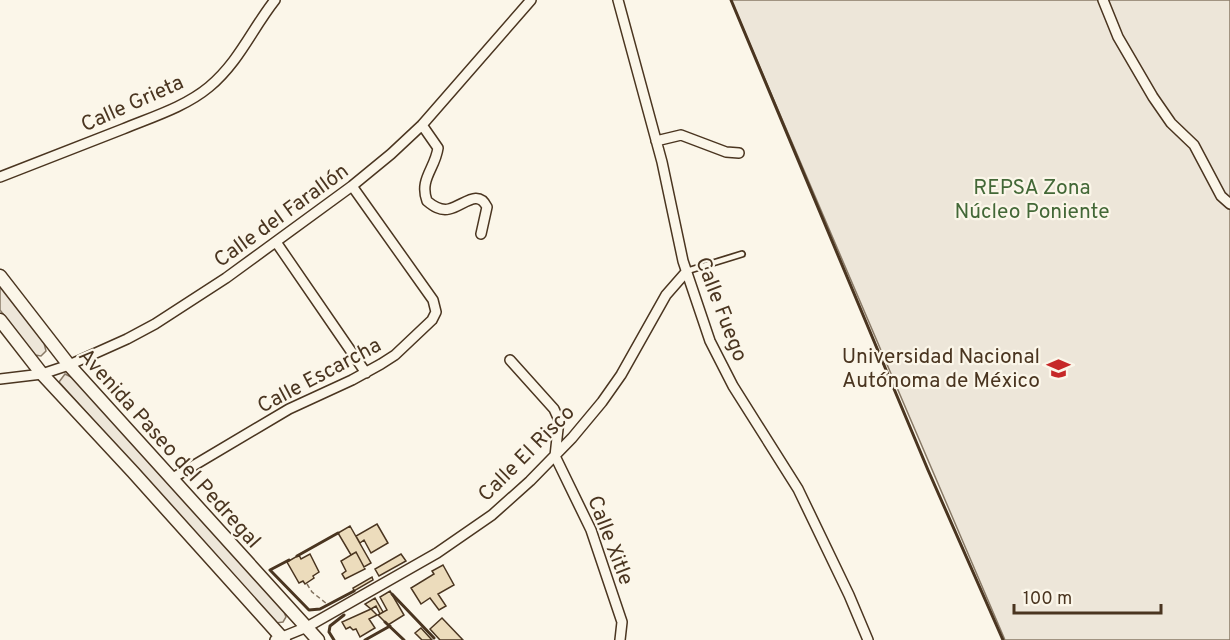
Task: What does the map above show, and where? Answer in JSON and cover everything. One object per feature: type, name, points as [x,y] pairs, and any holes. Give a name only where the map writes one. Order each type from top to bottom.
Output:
[{"type":"main road","name":"Avenida Paseo del Pedregal","points":[[0,276],[69,365],[318,640]]},
{"type":"main road","name":"Avenida Paseo del Pedregal","points":[[0,320],[42,374],[134,472],[281,639]]},
{"type":"street","name":"Calle Grieta","points":[[0,177],[172,109],[208,88],[229,67],[250,40],[264,13],[274,0]]},
{"type":"street","name":"Calle del Farallón","points":[[0,379],[42,374],[69,365],[155,324],[226,278],[352,186],[423,125],[531,0]]},
{"type":"street","name":"Calle Fuego","points":[[618,0],[656,141],[683,261],[710,341],[733,386],[798,489],[868,640]]},
{"type":"street","points":[[1103,0],[1122,45],[1157,104],[1171,123],[1194,145],[1221,196],[1230,204]]},
{"type":"street","points":[[423,125],[438,148],[436,160],[426,178],[423,191],[427,201],[434,207],[450,209],[475,197],[481,199],[487,207],[481,234]]},
{"type":"street","points":[[656,141],[681,135],[726,152],[739,153]]},
{"type":"street","name":"Calle Escarcha","points":[[171,479],[290,409],[366,373],[394,355],[423,329],[436,312],[433,300],[352,186]]},
{"type":"street","points":[[276,242],[366,373]]},
{"type":"street","name":"Calle El Risco","points":[[281,639],[307,627],[446,546],[492,515],[530,482],[608,393],[640,343],[666,295],[687,271]]},
{"type":"street","points":[[510,360],[555,409],[559,420],[555,456]]},
{"type":"street","name":"Calle Xitle","points":[[555,456],[591,530],[622,622],[620,640]]},
{"type":"lane","points":[[687,271],[742,254]]},
{"type":"path","points":[[307,584],[312,592],[327,605]]},
{"type":"green space","name":"REPSA Zona Núcleo Poniente","points":[[731,0],[1230,0],[1230,640],[1005,640]]},
{"type":"green space","points":[[0,283],[44,343],[46,351],[41,356],[35,355],[0,310]]},
{"type":"green space","points":[[65,374],[77,380],[284,612],[286,617],[283,622],[276,623],[59,382]]},
{"type":"building","points":[[377,524],[388,543],[371,553],[364,540],[360,543],[356,536]]},
{"type":"building","points":[[350,526],[371,563],[364,567],[356,552],[351,555],[338,533]]},
{"type":"building","points":[[356,552],[365,569],[345,579],[342,574],[346,571],[341,561]]},
{"type":"building","points":[[310,554],[319,572],[305,584],[303,581],[299,583],[287,562],[299,555],[301,559]]},
{"type":"building","points":[[401,554],[406,561],[379,576],[375,569]]},
{"type":"building","points":[[443,565],[454,585],[438,594],[446,606],[439,610],[430,598],[421,604],[411,588],[434,574],[432,571]]},
{"type":"building","points":[[372,577],[373,580],[354,591],[353,588]]},
{"type":"building","points":[[390,591],[404,615],[388,625],[378,615],[387,610],[380,597]]},
{"type":"building","points":[[375,598],[383,612],[380,614],[376,606],[371,609],[365,604]]},
{"type":"building","points":[[371,609],[377,615],[369,619],[375,628],[360,637],[356,629],[353,630],[350,627],[346,629],[342,622]]},
{"type":"building","points":[[442,618],[463,640],[440,640],[430,629]]},
{"type":"building","points":[[421,628],[432,640],[422,640],[415,633]]},
{"type":"wall","points":[[731,0],[928,470],[1003,640]]},
{"type":"wall","points":[[297,556],[338,533]]},
{"type":"wall","points":[[289,560],[270,570],[309,610],[320,609],[354,591]]},
{"type":"wall","points":[[392,594],[434,638]]},
{"type":"wall","points":[[334,640],[329,632],[330,626],[344,615]]},
{"type":"wall","points":[[385,622],[404,640]]},
{"type":"wall","points":[[365,640],[390,626]]},
{"type":"place","name":"Universidad Nacional Autónoma de México","points":[[1058,368]]}]
